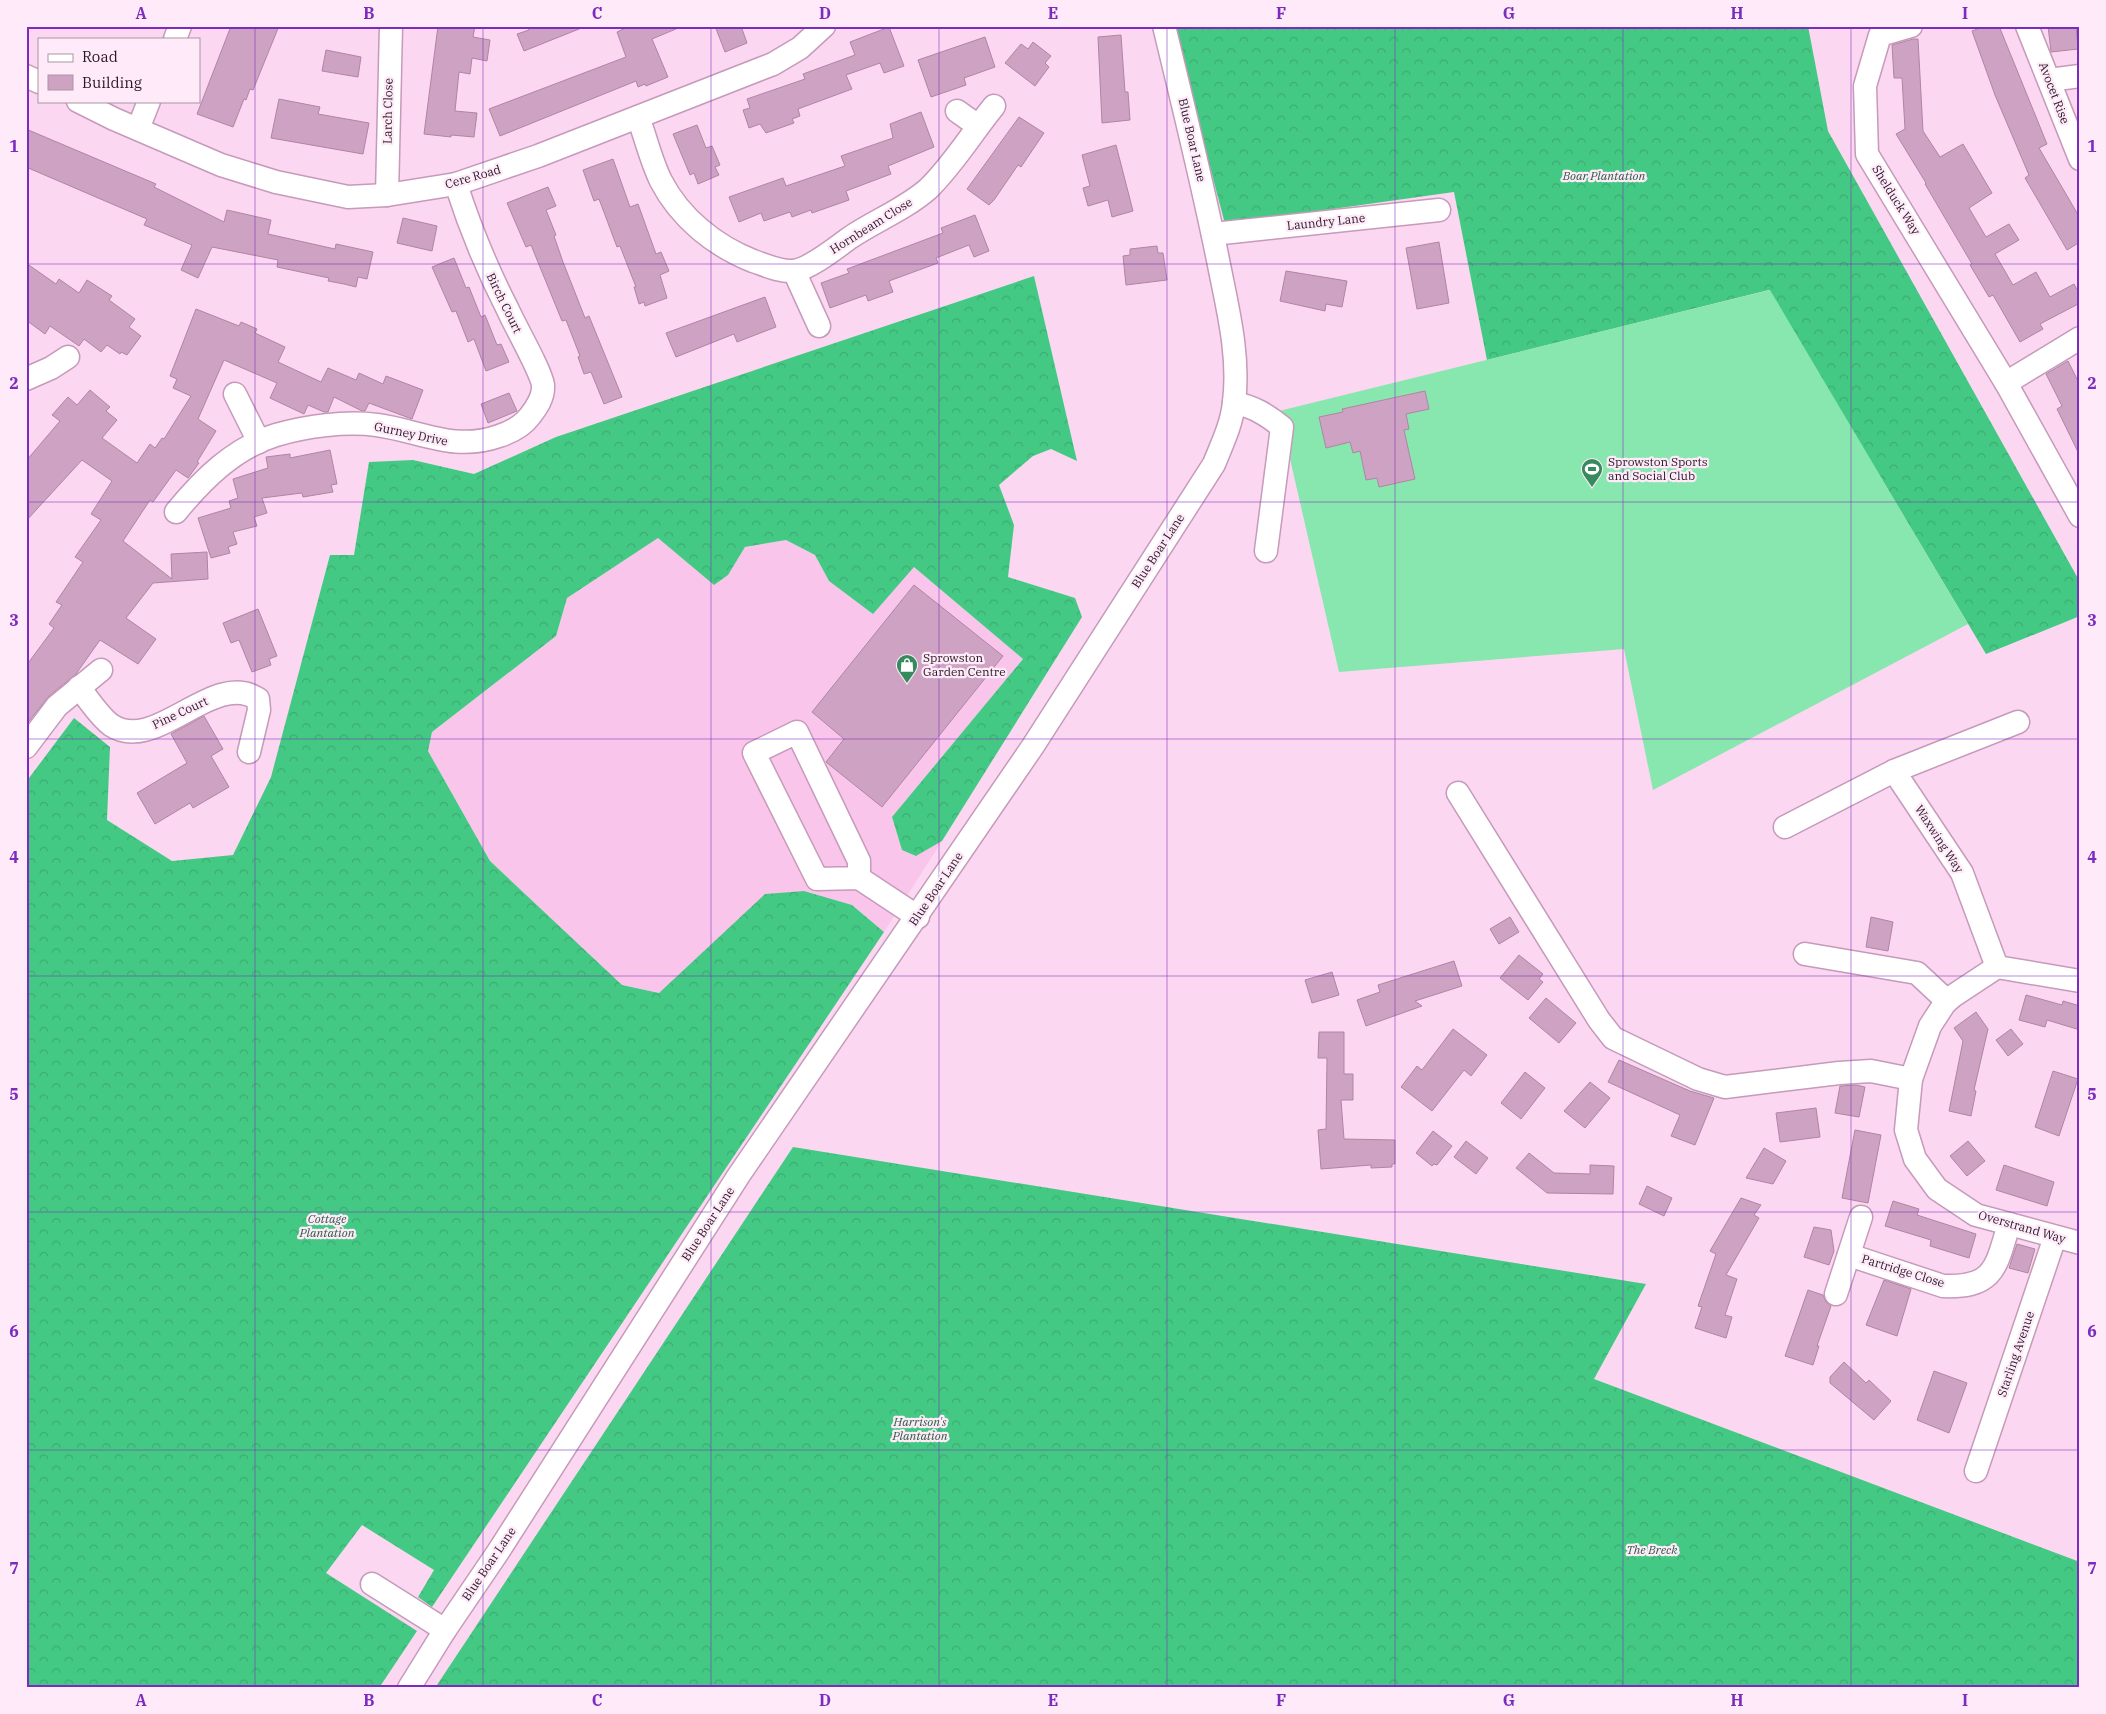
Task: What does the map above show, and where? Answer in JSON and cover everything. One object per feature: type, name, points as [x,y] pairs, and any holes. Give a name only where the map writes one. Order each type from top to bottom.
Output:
[{"type":"street","points":[[175,38],[180,26]]},
{"type":"street","name":"Larch Close","points":[[387,195],[391,26]]},
{"type":"street","name":"Cere Road","points":[[80,102],[221,165],[276,182],[348,197],[387,195],[456,184],[538,156],[773,64],[800,48],[824,26]]},
{"type":"street","name":"Blue Boar Lane","points":[[409,1688],[444,1630],[495,1557],[739,1176],[848,1014],[918,917],[1033,746],[1214,464],[1226,433],[1234,403],[1235,372],[1231,327],[1198,163],[1164,26]]},
{"type":"street","name":"Shelduck Way","points":[[1911,26],[1880,35],[1865,86],[1867,154],[2006,383]]},
{"type":"street","name":"Avocet Rise","points":[[2027,26],[2080,159]]},
{"type":"street","points":[[26,76],[38,82]]},
{"type":"street","points":[[2049,80],[2080,76]]},
{"type":"street","points":[[138,129],[149,102]]},
{"type":"street","name":"Hornbeam Close","points":[[794,271],[816,262],[852,236],[896,213],[928,188],[994,106]]},
{"type":"street","points":[[958,111],[978,126]]},
{"type":"street","points":[[638,117],[661,181],[680,210],[707,236],[736,254],[768,267],[794,271],[818,326]]},
{"type":"street","name":"Birch Court","points":[[456,184],[466,216],[488,270],[543,385],[540,402],[528,419]]},
{"type":"street","name":"Laundry Lane","points":[[1212,234],[1439,210]]},
{"type":"street","points":[[2080,338],[2006,383],[2080,516]]},
{"type":"street","points":[[26,379],[51,368],[68,356]]},
{"type":"street","points":[[235,394],[259,442]]},
{"type":"street","points":[[1234,403],[1245,405],[1268,415],[1282,427],[1266,551]]},
{"type":"street","name":"Gurney Drive","points":[[176,512],[209,474],[233,456],[259,442],[285,433],[348,424],[377,425],[459,444],[489,440],[513,431],[528,419]]},
{"type":"street","points":[[26,747],[57,706],[102,670]]},
{"type":"street","name":"Pine Court","points":[[79,687],[110,724],[124,731],[137,732],[216,697],[239,692],[252,695],[258,699],[259,703],[249,752]]},
{"type":"street","points":[[1786,827],[1894,771],[2018,722]]},
{"type":"street","points":[[859,878],[859,861],[797,732],[754,753],[817,879],[859,878],[918,917]]},
{"type":"street","name":"Waxwing Way","points":[[1894,771],[1962,874],[1998,967]]},
{"type":"street","points":[[1458,792],[1598,1020],[1613,1038],[1698,1078],[1725,1087],[1871,1071],[1911,1079]]},
{"type":"street","points":[[1805,954],[1917,973],[1948,1001]]},
{"type":"street","points":[[1998,967],[2080,981]]},
{"type":"street","name":"Overstrand Way","points":[[1998,967],[1948,1001],[1930,1026],[1911,1079],[1906,1130],[1915,1159],[1937,1188],[1976,1215],[2080,1243]]},
{"type":"street","name":"Partridge Close","points":[[1836,1294],[1861,1217]]},
{"type":"street","name":"Partridge Close","points":[[1849,1255],[1943,1286],[1967,1285],[1983,1279],[1996,1266],[2009,1224]]},
{"type":"street","name":"Starling Avenue","points":[[1976,1472],[2056,1237]]},
{"type":"street","points":[[372,1584],[444,1630]]},
{"type":"shaded area","points":[[658,538],[714,585],[728,575],[745,547],[786,540],[815,555],[829,581],[914,567],[1023,659],[892,817],[902,850],[916,856],[942,841],[884,932],[852,905],[804,891],[765,894],[659,993],[622,985],[490,861],[428,751],[432,732],[556,636],[567,598]]},
{"type":"green space","name":"Boar Plantation","points":[[1173,26],[1808,26],[1828,131],[2080,582],[2080,616],[1986,654],[1769,290],[1487,360],[1454,192],[1225,224]]},
{"type":"green space","name":"Cottage Plantation","points":[[1034,276],[1077,461],[1051,449],[1033,456],[999,485],[1014,525],[1008,577],[1075,598],[1082,617],[942,841],[916,856],[902,850],[892,817],[1023,659],[914,567],[873,614],[829,581],[815,555],[786,540],[745,547],[728,575],[714,585],[658,538],[567,598],[556,636],[432,732],[428,751],[490,861],[622,985],[659,993],[765,894],[804,891],[852,905],[884,932],[432,1607],[418,1597],[434,1570],[362,1525],[326,1573],[417,1631],[379,1688],[26,1688],[26,782],[74,718],[110,747],[107,820],[172,861],[233,855],[271,777],[330,555],[354,555],[369,462],[413,460],[474,474],[556,437]]},
{"type":"green space","name":"Sprowston Sports and Social Club","points":[[1770,290],[1968,624],[1653,790],[1624,649],[1339,672],[1279,411]]},
{"type":"green space","name":"Harrison's Plantation","points":[[793,1147],[1646,1284],[1594,1379],[2080,1562],[2080,1688],[435,1688]]},
{"type":"building","points":[[231,26],[279,26],[253,90],[250,89],[246,100],[244,99],[233,127],[197,114]]},
{"type":"building","points":[[438,26],[475,26],[473,37],[490,40],[487,61],[472,58],[470,74],[459,72],[455,111],[477,113],[474,137],[424,134]]},
{"type":"building","points":[[528,26],[584,27],[524,51],[517,34],[529,30]]},
{"type":"building","points":[[630,26],[683,26],[652,39],[668,77],[646,86],[645,84],[638,87],[636,81],[500,136],[489,109],[626,57],[617,32]]},
{"type":"building","points":[[715,26],[741,26],[747,43],[725,52]]},
{"type":"building","points":[[1985,26],[1999,26],[2047,144],[2039,148],[2080,218],[2080,242],[2067,250],[2025,178],[2029,175],[1995,95],[1972,31]]},
{"type":"building","points":[[2048,26],[2076,26],[2078,49],[2051,52]]},
{"type":"building","points":[[889,27],[904,66],[884,73],[880,63],[846,75],[852,89],[798,109],[800,116],[792,119],[794,123],[766,133],[760,124],[749,128],[743,110],[750,108],[747,99],[805,79],[803,74],[855,55],[850,42]]},
{"type":"building","points":[[1121,35],[1125,92],[1128,92],[1130,120],[1102,123],[1098,37]]},
{"type":"building","points":[[985,37],[995,67],[964,78],[966,85],[931,97],[918,60]]},
{"type":"building","points":[[1918,39],[1923,131],[1940,157],[1963,144],[1992,193],[1969,208],[1986,237],[2009,224],[2019,240],[1995,254],[2013,285],[2036,272],[2050,297],[2074,284],[2080,295],[2080,303],[2040,324],[2043,329],[2020,342],[1993,295],[1989,297],[1926,183],[1896,134],[1905,129],[1902,78],[1894,78],[1892,45]]},
{"type":"building","points":[[1033,42],[1051,56],[1045,63],[1049,67],[1035,86],[1005,63],[1021,44],[1028,49]]},
{"type":"building","points":[[326,50],[361,57],[358,77],[322,71]]},
{"type":"building","points":[[279,99],[320,107],[318,114],[369,123],[363,154],[271,138]]},
{"type":"building","points":[[921,112],[934,147],[888,166],[891,174],[846,191],[849,200],[812,213],[811,210],[792,217],[790,212],[764,221],[761,213],[739,222],[729,197],[783,178],[786,186],[845,166],[841,156],[893,138],[890,124]]},
{"type":"building","points":[[1019,117],[1044,133],[1021,167],[1018,165],[989,205],[967,189]]},
{"type":"building","points":[[697,125],[706,148],[712,146],[720,165],[715,167],[719,175],[698,184],[694,173],[690,175],[673,134]]},
{"type":"building","points":[[26,129],[156,184],[154,187],[224,222],[227,210],[271,220],[268,234],[335,249],[336,244],[373,252],[367,279],[358,277],[356,287],[328,281],[329,278],[277,267],[278,260],[212,247],[198,278],[181,270],[192,245],[144,225],[147,219],[26,167]]},
{"type":"building","points":[[1116,145],[1133,211],[1112,217],[1108,200],[1088,206],[1083,188],[1090,186],[1082,155]]},
{"type":"building","points":[[613,159],[630,207],[638,204],[656,254],[661,252],[669,271],[660,275],[667,298],[645,306],[644,302],[639,304],[634,287],[636,287],[620,246],[617,247],[599,199],[594,201],[583,170]]},
{"type":"building","points":[[548,187],[556,206],[546,210],[556,235],[554,236],[563,262],[585,318],[589,316],[622,397],[604,404],[591,372],[584,374],[578,357],[580,356],[566,320],[562,321],[531,245],[526,247],[507,203]]},
{"type":"building","points":[[975,215],[989,251],[974,257],[969,245],[936,258],[938,263],[889,281],[893,292],[868,301],[866,295],[830,308],[821,283],[849,273],[847,269],[943,233],[941,228]]},
{"type":"building","points":[[403,218],[437,226],[432,251],[397,243]]},
{"type":"building","points":[[1439,242],[1449,303],[1417,309],[1406,248]]},
{"type":"building","points":[[1157,246],[1158,253],[1163,253],[1167,280],[1126,285],[1123,256],[1130,255],[1130,249]]},
{"type":"building","points":[[454,258],[466,288],[469,287],[481,317],[485,315],[497,345],[501,344],[509,362],[486,371],[474,339],[468,342],[456,311],[452,312],[432,267]]},
{"type":"building","points":[[26,263],[56,284],[59,279],[79,293],[87,280],[112,296],[109,300],[135,319],[129,327],[141,336],[127,355],[121,352],[120,354],[107,345],[101,352],[84,339],[79,346],[50,326],[45,334],[26,320]]},
{"type":"building","points":[[1286,271],[1347,281],[1342,307],[1326,304],[1325,311],[1280,301]]},
{"type":"building","points":[[765,297],[776,327],[737,342],[734,334],[676,357],[666,333]]},
{"type":"building","points":[[196,309],[239,326],[241,322],[257,329],[255,333],[285,347],[278,362],[321,382],[328,368],[356,380],[359,373],[383,384],[386,376],[423,390],[412,419],[369,403],[365,411],[362,411],[334,397],[328,412],[308,405],[304,414],[270,398],[277,383],[224,360],[198,419],[216,431],[197,462],[199,463],[188,478],[176,470],[153,502],[150,500],[123,541],[172,579],[171,554],[207,552],[208,579],[153,583],[126,618],[156,639],[138,664],[100,640],[76,674],[49,696],[26,725],[26,666],[54,628],[49,624],[62,605],[56,602],[83,562],[75,557],[101,520],[91,514],[112,481],[82,460],[26,521],[26,461],[60,421],[52,415],[68,397],[77,405],[90,390],[110,407],[106,411],[117,420],[102,438],[137,463],[150,444],[155,448],[162,438],[164,439],[191,396],[173,388],[177,379],[170,376]]},
{"type":"building","points":[[2068,361],[2080,385],[2080,456],[2057,409],[2062,406],[2046,374]]},
{"type":"building","points":[[1425,391],[1429,409],[1406,414],[1409,429],[1404,430],[1415,479],[1379,487],[1377,478],[1366,480],[1360,451],[1353,453],[1350,442],[1326,448],[1319,417],[1343,412],[1342,409]]},
{"type":"building","points":[[509,393],[517,411],[488,423],[481,404]]},
{"type":"building","points":[[330,450],[337,484],[331,485],[333,492],[303,497],[302,493],[262,498],[267,513],[254,517],[257,526],[233,532],[237,544],[228,547],[230,553],[211,558],[198,518],[231,508],[229,501],[238,498],[233,479],[268,468],[266,457],[290,454],[290,458]]},
{"type":"building","name":"Sprowston Garden Centre","points":[[914,585],[1003,656],[882,807],[826,762],[844,739],[812,712]]},
{"type":"building","points":[[258,609],[277,656],[269,659],[271,665],[252,672],[239,640],[231,643],[223,623]]},
{"type":"building","points":[[204,716],[223,749],[211,756],[229,787],[193,808],[190,803],[155,824],[137,793],[187,763],[171,734]]},
{"type":"building","points":[[1510,917],[1519,932],[1499,944],[1490,929]]},
{"type":"building","points":[[1871,917],[1893,922],[1888,951],[1866,947]]},
{"type":"building","points":[[1519,955],[1543,974],[1539,979],[1543,982],[1528,1000],[1500,978]]},
{"type":"building","points":[[1454,961],[1462,986],[1415,1001],[1422,1006],[1366,1026],[1357,1000],[1380,992],[1378,985]]},
{"type":"building","points":[[1332,972],[1339,995],[1312,1003],[1305,980]]},
{"type":"building","points":[[2026,995],[2062,1005],[2063,1001],[2080,1006],[2080,1030],[2047,1020],[2045,1027],[2019,1020]]},
{"type":"building","points":[[1546,998],[1576,1023],[1559,1043],[1529,1018]]},
{"type":"building","points":[[1976,1012],[1988,1029],[1974,1090],[1976,1091],[1971,1116],[1949,1111],[1963,1041],[1954,1028]]},
{"type":"building","points":[[1453,1029],[1487,1055],[1471,1076],[1464,1070],[1432,1111],[1401,1087],[1417,1066],[1422,1070]]},
{"type":"building","points":[[2011,1029],[2023,1044],[2008,1056],[1996,1040]]},
{"type":"building","points":[[1319,1032],[1344,1032],[1344,1074],[1353,1074],[1353,1100],[1341,1100],[1344,1139],[1395,1140],[1395,1164],[1392,1164],[1392,1167],[1371,1168],[1371,1165],[1321,1169],[1318,1130],[1326,1129],[1327,1058],[1318,1058]]},
{"type":"building","points":[[1619,1060],[1690,1091],[1714,1098],[1695,1145],[1671,1136],[1680,1115],[1608,1082]]},
{"type":"building","points":[[2053,1071],[2078,1079],[2059,1136],[2035,1127]]},
{"type":"building","points":[[1525,1072],[1545,1088],[1521,1119],[1501,1103]]},
{"type":"building","points":[[1590,1082],[1610,1098],[1585,1128],[1564,1111]]},
{"type":"building","points":[[1856,1085],[1865,1087],[1859,1117],[1835,1113],[1840,1086]]},
{"type":"building","points":[[1816,1108],[1820,1137],[1780,1142],[1776,1113]]},
{"type":"building","points":[[1855,1130],[1881,1135],[1868,1203],[1842,1198]]},
{"type":"building","points":[[1433,1131],[1452,1146],[1437,1165],[1434,1164],[1432,1166],[1416,1153]]},
{"type":"building","points":[[1466,1141],[1488,1158],[1476,1174],[1454,1157]]},
{"type":"building","points":[[1968,1141],[1985,1161],[1967,1176],[1950,1156]]},
{"type":"building","points":[[1764,1148],[1786,1161],[1773,1184],[1746,1178]]},
{"type":"building","points":[[1529,1153],[1554,1173],[1590,1174],[1590,1165],[1614,1166],[1613,1194],[1547,1193],[1516,1168]]},
{"type":"building","points":[[2004,1165],[2054,1182],[2047,1206],[1996,1190]]},
{"type":"building","points":[[1647,1186],[1672,1198],[1664,1216],[1639,1204]]},
{"type":"building","points":[[1741,1198],[1761,1205],[1754,1215],[1759,1218],[1726,1275],[1737,1279],[1725,1315],[1732,1317],[1726,1338],[1695,1328],[1702,1307],[1698,1306],[1716,1254],[1710,1251]]},
{"type":"building","points":[[1893,1201],[1919,1209],[1917,1215],[1976,1234],[1969,1258],[1930,1246],[1931,1240],[1885,1226]]},
{"type":"building","points":[[1814,1227],[1831,1230],[1834,1251],[1829,1265],[1804,1257]]},
{"type":"building","points":[[2017,1244],[2035,1249],[2028,1273],[2009,1268]]},
{"type":"building","points":[[1884,1280],[1911,1289],[1897,1336],[1866,1325]]},
{"type":"building","points":[[1808,1290],[1823,1295],[1826,1302],[1831,1306],[1817,1346],[1819,1346],[1813,1365],[1785,1356]]},
{"type":"building","points":[[1844,1362],[1866,1383],[1869,1380],[1891,1401],[1874,1420],[1830,1383],[1830,1377]]},
{"type":"building","points":[[1934,1371],[1967,1383],[1949,1433],[1917,1420]]},
{"type":"place","name":"Sprowston Sports and Social Club","points":[[1592,488]]},
{"type":"place","name":"Sprowston Garden Centre","points":[[907,684]]},
{"type":"park label","name":"The Breck","points":[[1652,1550]]}]
